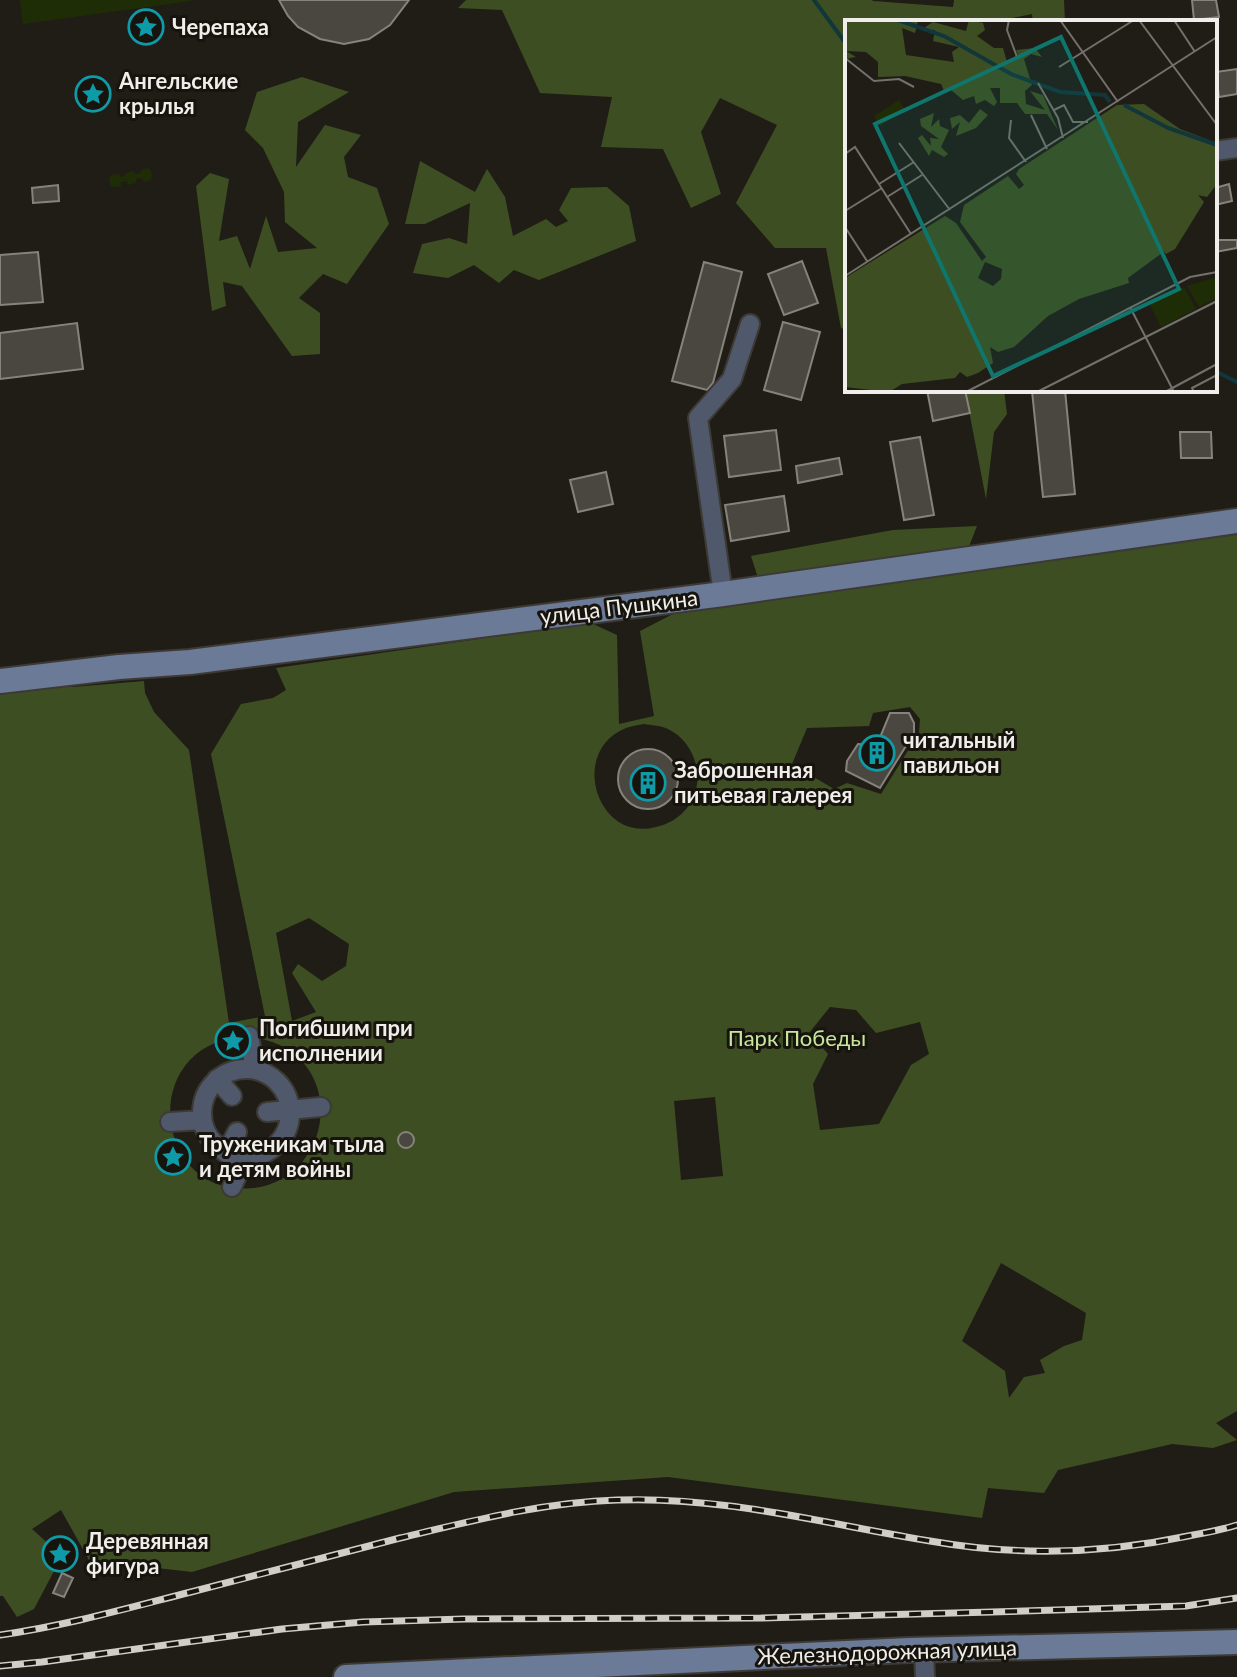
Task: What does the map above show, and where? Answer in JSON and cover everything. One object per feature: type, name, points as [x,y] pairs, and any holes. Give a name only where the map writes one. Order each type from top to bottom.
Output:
[{"type":"street","points":[[1217,151],[1237,148]]},
{"type":"street","points":[[723,594],[698,418],[732,379],[750,324]]},
{"type":"street","name":"улица Пушкина","points":[[0,681],[190,662],[723,594],[1237,521]]},
{"type":"street","points":[[249,1036],[255,1069]]},
{"type":"street","points":[[236,1069],[255,1069],[280,1085],[289,1101],[289,1122],[285,1134],[269,1151],[257,1156],[226,1153],[210,1139],[202,1120],[204,1097],[217,1079],[236,1069]]},
{"type":"street","points":[[217,1079],[232,1096]]},
{"type":"street","points":[[267,1112],[321,1107]]},
{"type":"street","points":[[170,1122],[202,1120]]},
{"type":"street","points":[[226,1153],[237,1132]]},
{"type":"street","points":[[232,1187],[245,1157]]},
{"type":"street","name":"Железнодорожная улица","points":[[346,1677],[924,1649],[1237,1642]]},
{"type":"street","points":[[924,1649],[925,1677]]},
{"type":"green space","points":[[20,0],[197,0],[23,24]]},
{"type":"green space","points":[[466,0],[872,0],[953,7],[954,0],[1064,0],[1065,20],[1033,20],[1032,14],[1003,20],[845,20],[845,329],[841,328],[826,248],[775,248],[736,203],[777,125],[720,98],[701,132],[721,194],[691,208],[663,149],[601,147],[612,97],[540,93],[502,10],[458,8]]},
{"type":"green space","points":[[302,77],[349,92],[298,122],[296,167],[325,125],[361,135],[344,157],[348,177],[377,188],[389,224],[347,284],[323,274],[299,298],[320,313],[320,354],[292,356],[242,286],[223,282],[226,306],[212,311],[196,186],[210,173],[229,179],[219,241],[237,236],[250,269],[266,216],[278,252],[317,248],[285,222],[284,192],[263,148],[245,130],[257,92]]},
{"type":"green space","points":[[420,161],[475,192],[487,169],[505,197],[513,236],[546,219],[556,227],[568,221],[559,210],[571,188],[607,187],[629,206],[636,241],[539,280],[514,270],[499,283],[474,265],[448,278],[413,273],[422,244],[449,238],[467,244],[470,203],[425,224],[405,224]]},
{"type":"green space","points":[[148,168],[152,177],[150,180],[144,182],[142,178],[136,179],[136,183],[128,185],[127,181],[121,182],[121,186],[111,186],[111,175],[119,174],[120,177],[134,171],[135,174],[141,173],[141,170]]},
{"type":"green space","points":[[965,392],[1004,392],[1007,414],[994,432],[986,499]]},
{"type":"green space","points":[[977,526],[968,549],[759,581],[751,556],[893,530]]},
{"type":"green space","name":"Парк Победы","points":[[1237,530],[1237,1411],[1216,1423],[1237,1440],[1213,1448],[1172,1444],[1058,1470],[1044,1493],[988,1488],[982,1518],[668,1477],[454,1492],[192,1572],[89,1560],[61,1510],[32,1529],[62,1556],[34,1609],[17,1617],[0,1596],[0,690],[53,682],[73,687],[144,681],[145,693],[154,712],[189,750],[229,1023],[265,1016],[211,754],[241,704],[273,698],[286,690],[276,668],[591,623],[617,635],[619,724],[654,716],[640,631],[673,614]],"holes":[[[910,707],[920,719],[919,733],[881,794],[847,783],[834,789],[792,764],[807,728],[869,726],[873,713]],[[644,724],[668,729],[686,744],[696,764],[697,787],[693,798],[681,815],[661,826],[635,828],[618,822],[605,809],[597,792],[594,774],[598,755],[608,740],[626,728]],[[309,918],[349,944],[346,966],[322,981],[298,964],[292,973],[316,1012],[292,1021],[276,933]],[[830,1007],[856,1010],[876,1033],[920,1022],[929,1054],[911,1065],[879,1124],[820,1130],[813,1084],[828,1054],[809,1033]],[[249,1036],[280,1045],[304,1063],[316,1083],[321,1106],[319,1128],[311,1150],[297,1168],[277,1181],[253,1188],[219,1185],[194,1169],[177,1146],[170,1118],[174,1089],[187,1063],[212,1044]],[[715,1097],[723,1176],[681,1180],[674,1101]],[[1001,1263],[1086,1313],[1082,1340],[1040,1360],[1045,1373],[1024,1377],[1009,1398],[1005,1371],[962,1341]]]},
{"type":"building","points":[[279,0],[409,0],[390,25],[369,39],[344,44],[320,39],[298,27]]},
{"type":"building","points":[[1192,0],[1216,0],[1219,17],[1194,20]]},
{"type":"building","points":[[1237,69],[1237,94],[1219,97],[1217,72]]},
{"type":"building","points":[[1229,184],[1232,201],[1217,205],[1217,187]]},
{"type":"building","points":[[58,185],[59,201],[33,203],[32,188]]},
{"type":"building","points":[[1217,240],[1237,240],[1237,248],[1217,252]]},
{"type":"building","points":[[38,252],[43,302],[0,305],[0,255]]},
{"type":"building","points":[[802,261],[818,303],[784,315],[768,274]]},
{"type":"building","points":[[704,262],[742,272],[713,383],[707,390],[672,381]]},
{"type":"building","points":[[783,322],[820,332],[801,400],[764,390]]},
{"type":"building","points":[[77,323],[83,369],[0,379],[0,333]]},
{"type":"building","points":[[927,392],[965,392],[970,413],[933,421]]},
{"type":"building","points":[[1032,392],[1065,392],[1075,494],[1043,497]]},
{"type":"building","points":[[776,430],[781,470],[729,477],[724,436]]},
{"type":"building","points":[[1180,432],[1211,432],[1212,458],[1181,458]]},
{"type":"building","points":[[920,437],[934,515],[904,520],[890,442]]},
{"type":"building","points":[[839,458],[842,474],[798,483],[796,466]]},
{"type":"building","points":[[606,472],[613,504],[578,512],[570,480]]},
{"type":"building","points":[[784,496],[789,531],[731,541],[725,505]]},
{"type":"building","name":"читальный павильон","points":[[890,713],[909,713],[914,723],[914,733],[880,788],[846,771],[847,761],[858,744],[877,745]]},
{"type":"building","name":"Заброшенная питьевая галерея","points":[[648,749],[659,751],[669,758],[676,768],[676,790],[669,800],[659,807],[648,809],[637,807],[627,800],[620,790],[618,779],[620,768],[627,758],[637,751]]},
{"type":"building","points":[[406,1132],[412,1134],[412,1146],[406,1148],[400,1146],[398,1140],[400,1134]]},
{"type":"building","points":[[62,1573],[73,1578],[64,1597],[53,1593]]},
{"type":"waterway","points":[[814,0],[845,42]]},
{"type":"waterway","points":[[1217,372],[1237,382]]},
{"type":"railway","points":[[0,1635],[96,1616],[481,1519],[535,1508],[590,1502],[696,1502],[962,1546],[1027,1551],[1124,1546],[1237,1525]]},
{"type":"railway","points":[[0,1666],[282,1629],[363,1622],[992,1612],[1186,1606],[1237,1598]]},
{"type":"place","name":"Черепаха","points":[[146,27]]},
{"type":"place","name":"Ангельские крылья","points":[[93,94]]},
{"type":"place","name":"читальный павильон","points":[[877,753]]},
{"type":"place","name":"Заброшенная питьевая галерея","points":[[648,783]]},
{"type":"place","name":"Погибшим при исполнении","points":[[233,1041]]},
{"type":"place","name":"Труженикам тыла и детям войны","points":[[173,1157]]},
{"type":"place","name":"Деревянная фигура","points":[[60,1554]]}]
